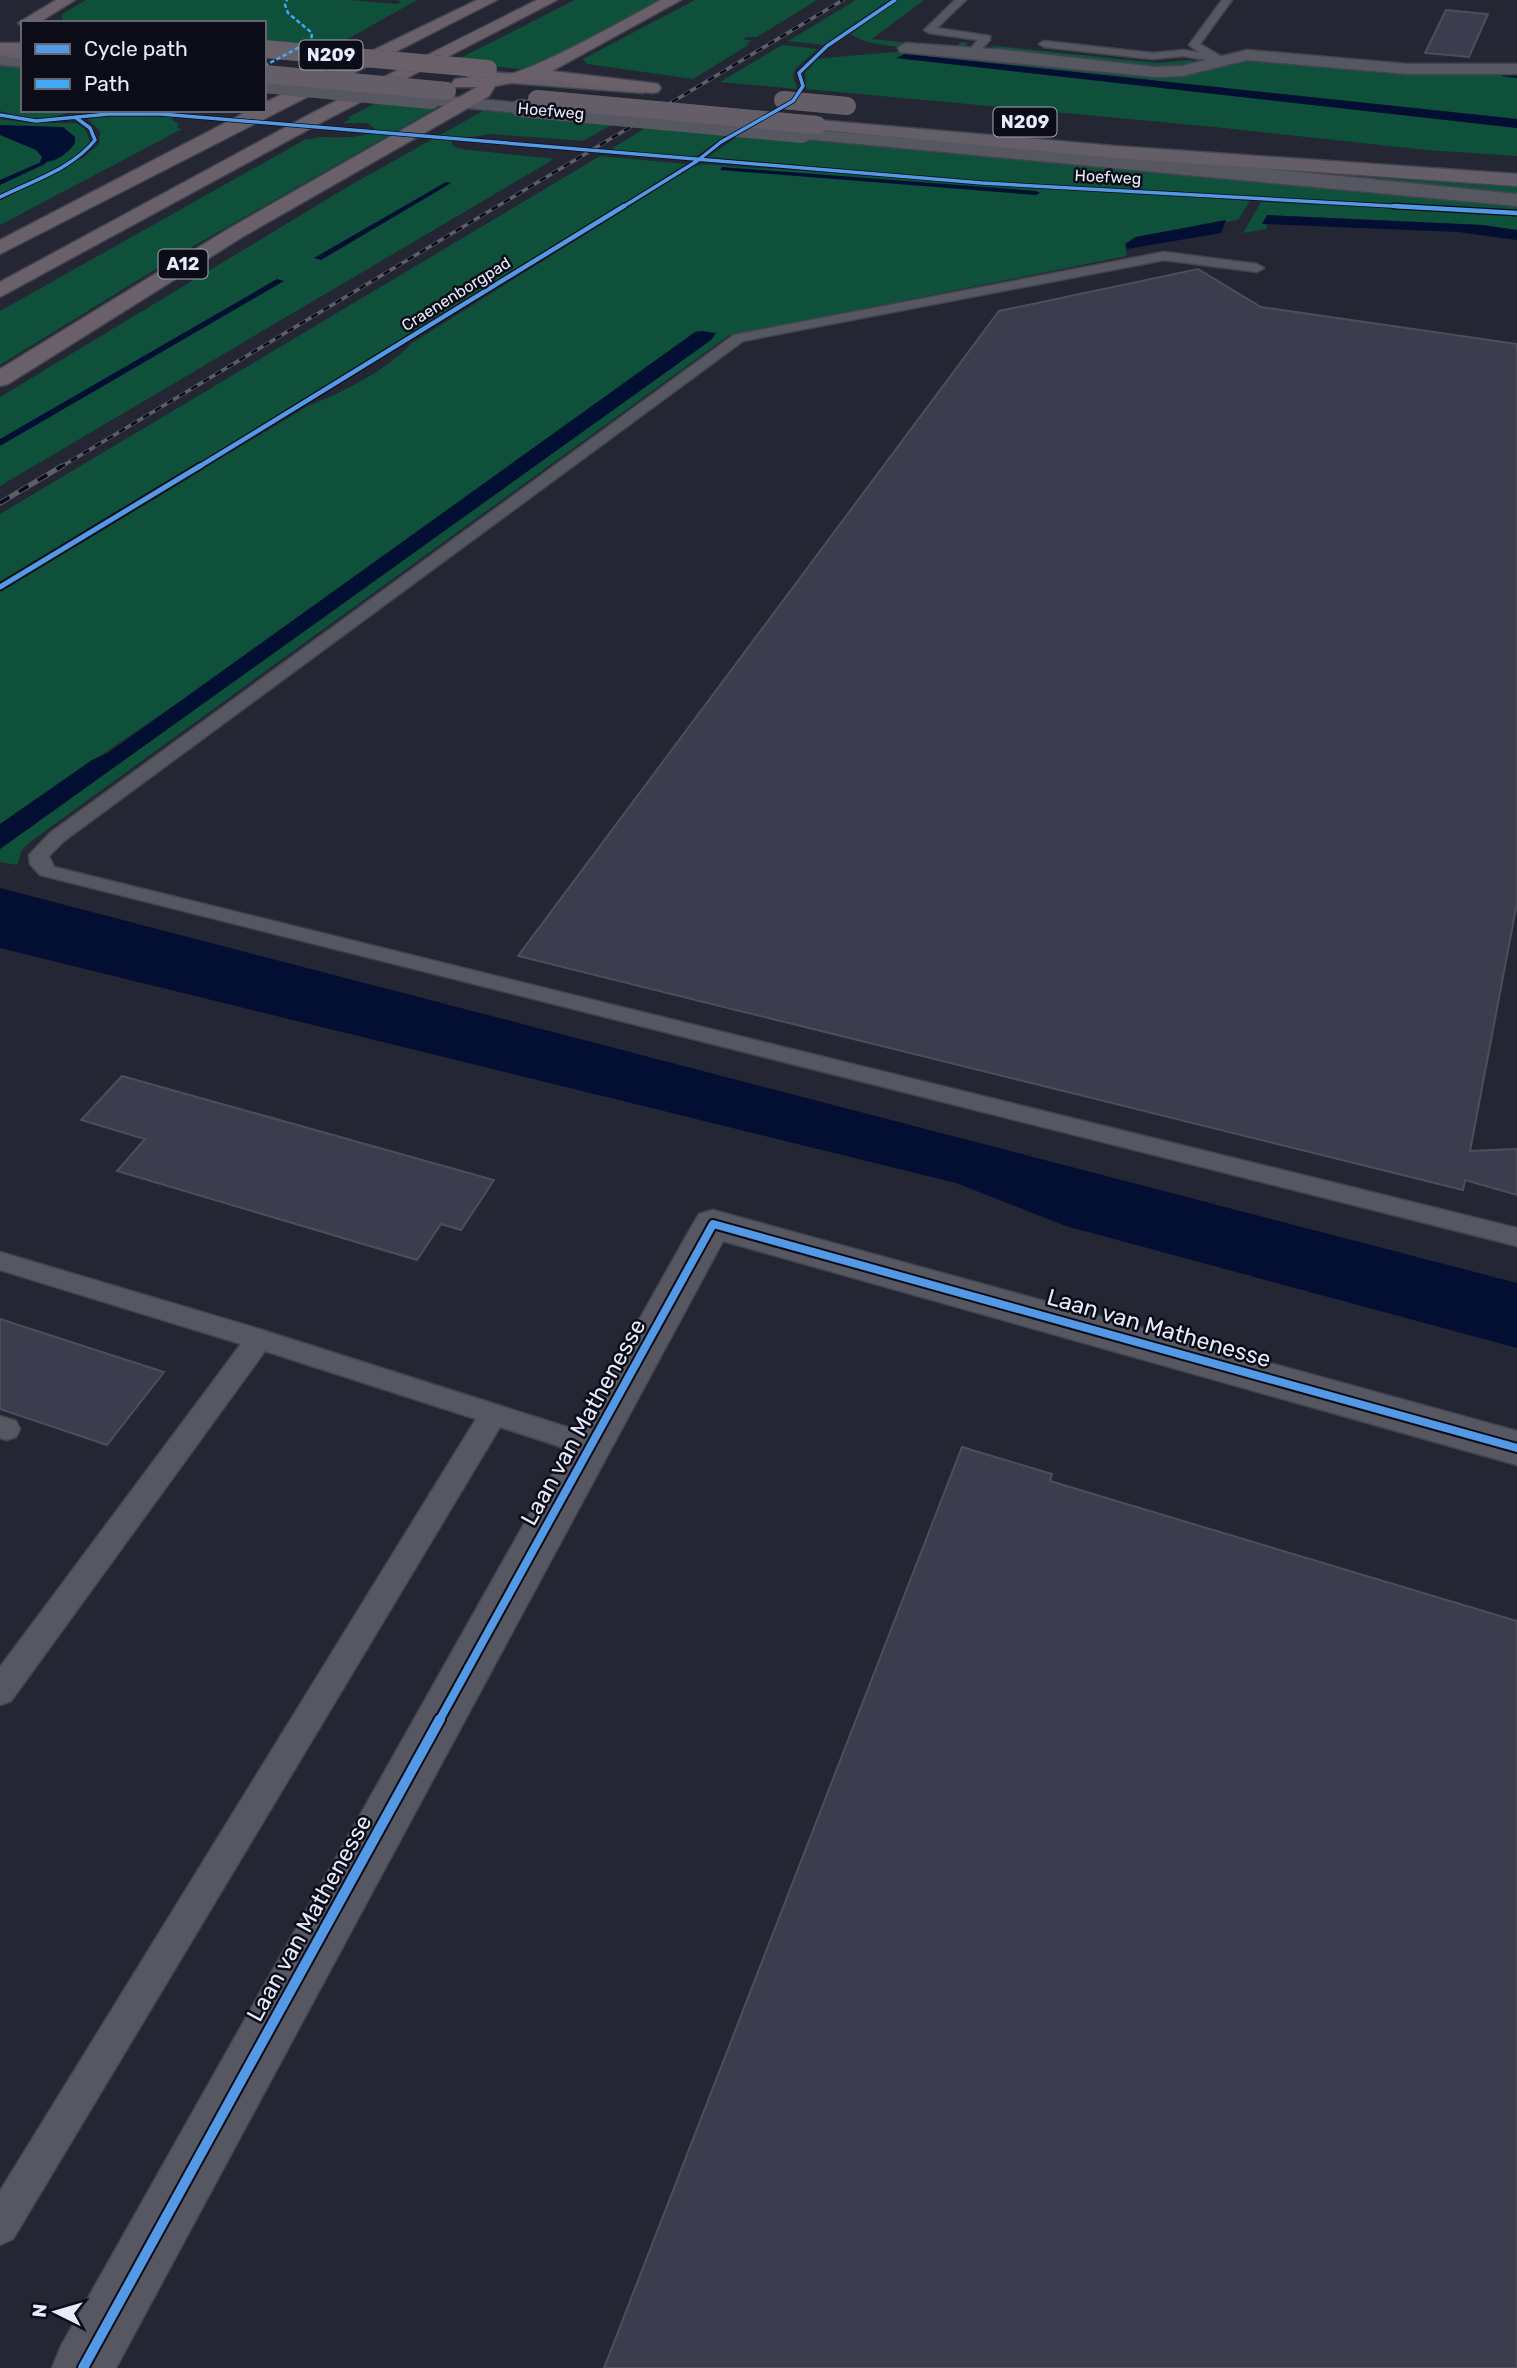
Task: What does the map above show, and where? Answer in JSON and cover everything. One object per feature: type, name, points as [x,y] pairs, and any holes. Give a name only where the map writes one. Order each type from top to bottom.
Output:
[{"type":"highway","points":[[34,21],[67,0]]},
{"type":"highway","points":[[266,109],[489,0]]},
{"type":"highway","points":[[0,291],[318,117],[549,0]]},
{"type":"highway","points":[[535,73],[673,0]]},
{"type":"highway","points":[[1,41],[21,29]]},
{"type":"highway","points":[[266,93],[360,41]]},
{"type":"highway","name":"N209","points":[[266,49],[469,86],[535,73],[575,78]]},
{"type":"highway","name":"N209","points":[[560,59],[575,78]]},
{"type":"highway","name":"N209","points":[[266,66],[469,86],[535,73]]},
{"type":"highway","name":"A12","points":[[0,379],[469,86]]},
{"type":"highway","points":[[113,188],[233,112]]},
{"type":"highway","points":[[0,248],[260,112]]},
{"type":"main road","points":[[1,41],[21,35]]},
{"type":"main road","points":[[1,41],[21,54]]},
{"type":"main road","name":"Hoefweg","points":[[266,55],[386,67],[469,86]]},
{"type":"main road","name":"Hoefweg","points":[[266,74],[355,83],[469,86]]},
{"type":"main road","name":"Hoefweg","points":[[511,79],[575,78],[658,89]]},
{"type":"main road","points":[[756,98],[854,106]]},
{"type":"main road","name":"Hoefweg","points":[[810,129],[1517,180]]},
{"type":"main road","points":[[1303,146],[1517,162]]},
{"type":"street","points":[[906,48],[1156,72],[1182,71],[1247,55],[1407,69],[1517,69]]},
{"type":"street","points":[[0,60],[21,55]]},
{"type":"street","name":"Hoefweg","points":[[266,84],[337,91],[469,86],[528,104],[810,129],[1517,200]]},
{"type":"street","name":"Laan van Mathenesse","points":[[83,2368],[713,1224],[1517,1448]]},
{"type":"lane","points":[[961,0],[929,30],[986,38],[972,53]]},
{"type":"lane","points":[[1220,60],[1194,45],[1227,0]]},
{"type":"lane","points":[[1044,44],[1152,56],[1184,54],[1220,60]]},
{"type":"lane","points":[[1257,268],[1164,256],[739,338],[57,837],[39,855],[40,864],[47,871],[1517,1237]]},
{"type":"lane","points":[[2,1265],[259,1339],[592,1446]]},
{"type":"lane","points":[[0,1691],[259,1339]]},
{"type":"lane","points":[[0,2226],[493,1415]]},
{"type":"green space","points":[[86,0],[350,0],[398,4],[401,1],[395,0],[417,0],[328,50],[266,45],[266,21],[62,21],[62,14]]},
{"type":"green space","points":[[575,0],[661,0],[529,70],[452,62]]},
{"type":"green space","points":[[695,0],[817,0],[757,37],[746,37],[743,40],[752,40],[747,43],[750,44],[693,79],[587,64],[583,59]]},
{"type":"green space","points":[[856,0],[889,0],[823,45],[788,41]]},
{"type":"green space","points":[[898,0],[924,0],[872,39],[937,46],[968,43],[964,48],[888,46],[851,34]]},
{"type":"green space","points":[[782,45],[818,49],[795,69],[793,75],[797,89],[720,82]]},
{"type":"green space","points":[[987,45],[1158,63],[1189,60],[1198,62],[1161,68],[1006,52]]},
{"type":"green space","points":[[907,51],[1142,74],[1251,58],[1392,73],[1517,72],[1517,119],[905,54],[897,58],[1517,128],[1517,156],[1426,150],[1214,127],[806,89],[805,73],[818,59]]},
{"type":"green space","points":[[0,63],[21,65],[21,112],[70,112],[37,118],[18,117],[0,111]]},
{"type":"green space","points":[[380,101],[442,105],[197,244],[0,365],[0,311],[306,139],[354,137],[373,132],[374,128],[367,123],[343,123],[350,119],[347,118]]},
{"type":"green space","points":[[488,108],[617,122],[583,141],[491,134],[452,140],[452,145],[460,149],[554,159],[0,486],[0,397],[349,186]]},
{"type":"green space","points":[[121,115],[173,117],[172,120],[179,124],[177,128],[182,129],[0,225],[0,201],[84,157],[99,144],[100,131],[88,119]]},
{"type":"green space","points":[[0,119],[29,123],[76,123],[85,129],[90,141],[74,157],[0,194]]},
{"type":"green space","points":[[650,125],[729,133],[690,158],[615,152],[616,150],[611,149]]},
{"type":"green space","points":[[741,134],[1420,195],[1517,205],[1517,210],[980,181],[708,157]]},
{"type":"green space","points":[[600,156],[686,164],[400,342],[0,583],[0,514]]},
{"type":"green space","points":[[703,164],[1250,201],[1238,220],[1136,237],[1125,244],[1127,256],[728,336],[30,842],[22,850],[17,865],[0,862],[0,849],[711,340],[0,824],[0,591],[308,406],[363,380],[401,354],[412,343],[693,167]]},
{"type":"green space","points":[[1345,177],[1517,187],[1517,195]]},
{"type":"green space","points":[[1261,202],[1517,214],[1517,230],[1482,225],[1267,215],[1263,224],[1268,224],[1266,229],[1243,233]]},
{"type":"water","points":[[905,54],[1517,119],[1517,128],[896,58]]},
{"type":"water","points":[[0,125],[63,127],[75,137],[75,143],[60,157],[40,162],[42,157],[36,150],[0,135]]},
{"type":"water","points":[[1267,215],[1482,225],[1517,230],[1517,240],[1458,232],[1262,224]]},
{"type":"water","points":[[1226,220],[1221,233],[1127,249],[1125,244],[1136,237]]},
{"type":"water","points":[[695,332],[716,333],[711,340],[0,849],[0,824],[92,760],[108,753]]},
{"type":"water","points":[[0,888],[1517,1283],[1517,1348],[1066,1226],[956,1183],[0,948]]},
{"type":"building","points":[[1446,10],[1488,14],[1469,57],[1425,53]]},
{"type":"building","points":[[1198,269],[1261,307],[1517,344],[1517,903],[1470,1151],[1517,1149],[1517,1195],[1465,1180],[1463,1190],[518,956],[999,311]]},
{"type":"building","points":[[122,1076],[494,1180],[461,1230],[441,1224],[417,1260],[117,1171],[145,1139],[81,1120]]},
{"type":"building","points":[[0,1319],[164,1372],[107,1445],[0,1409]]},
{"type":"building","points":[[962,1447],[1052,1474],[1050,1481],[1517,1621],[1517,2368],[604,2368]]},
{"type":"waterway","points":[[1503,75],[1517,76]]},
{"type":"waterway","points":[[0,183],[43,163],[54,149]]},
{"type":"waterway","points":[[722,169],[1036,193]]},
{"type":"waterway","points":[[318,258],[448,183]]},
{"type":"waterway","points":[[0,443],[280,281]]},
{"type":"railway","points":[[59,468],[843,0]]},
{"type":"railway","points":[[0,503],[62,466]]},
{"type":"marked path","points":[[266,65],[311,41],[312,33],[288,13],[285,5],[287,0]]},
{"type":"cycle path","name":"Craenenborgpad","points":[[0,587],[378,359],[697,161],[721,142],[793,101],[803,86],[799,73],[827,46],[895,0]]},
{"type":"cycle path","points":[[0,115],[36,121],[109,114],[161,114],[982,183],[1517,213]]},
{"type":"cycle path","points":[[0,197],[66,165],[88,149],[95,140],[90,128],[75,117]]},
{"type":"cycle path","points":[[83,2368],[713,1224],[1517,1448]]}]
